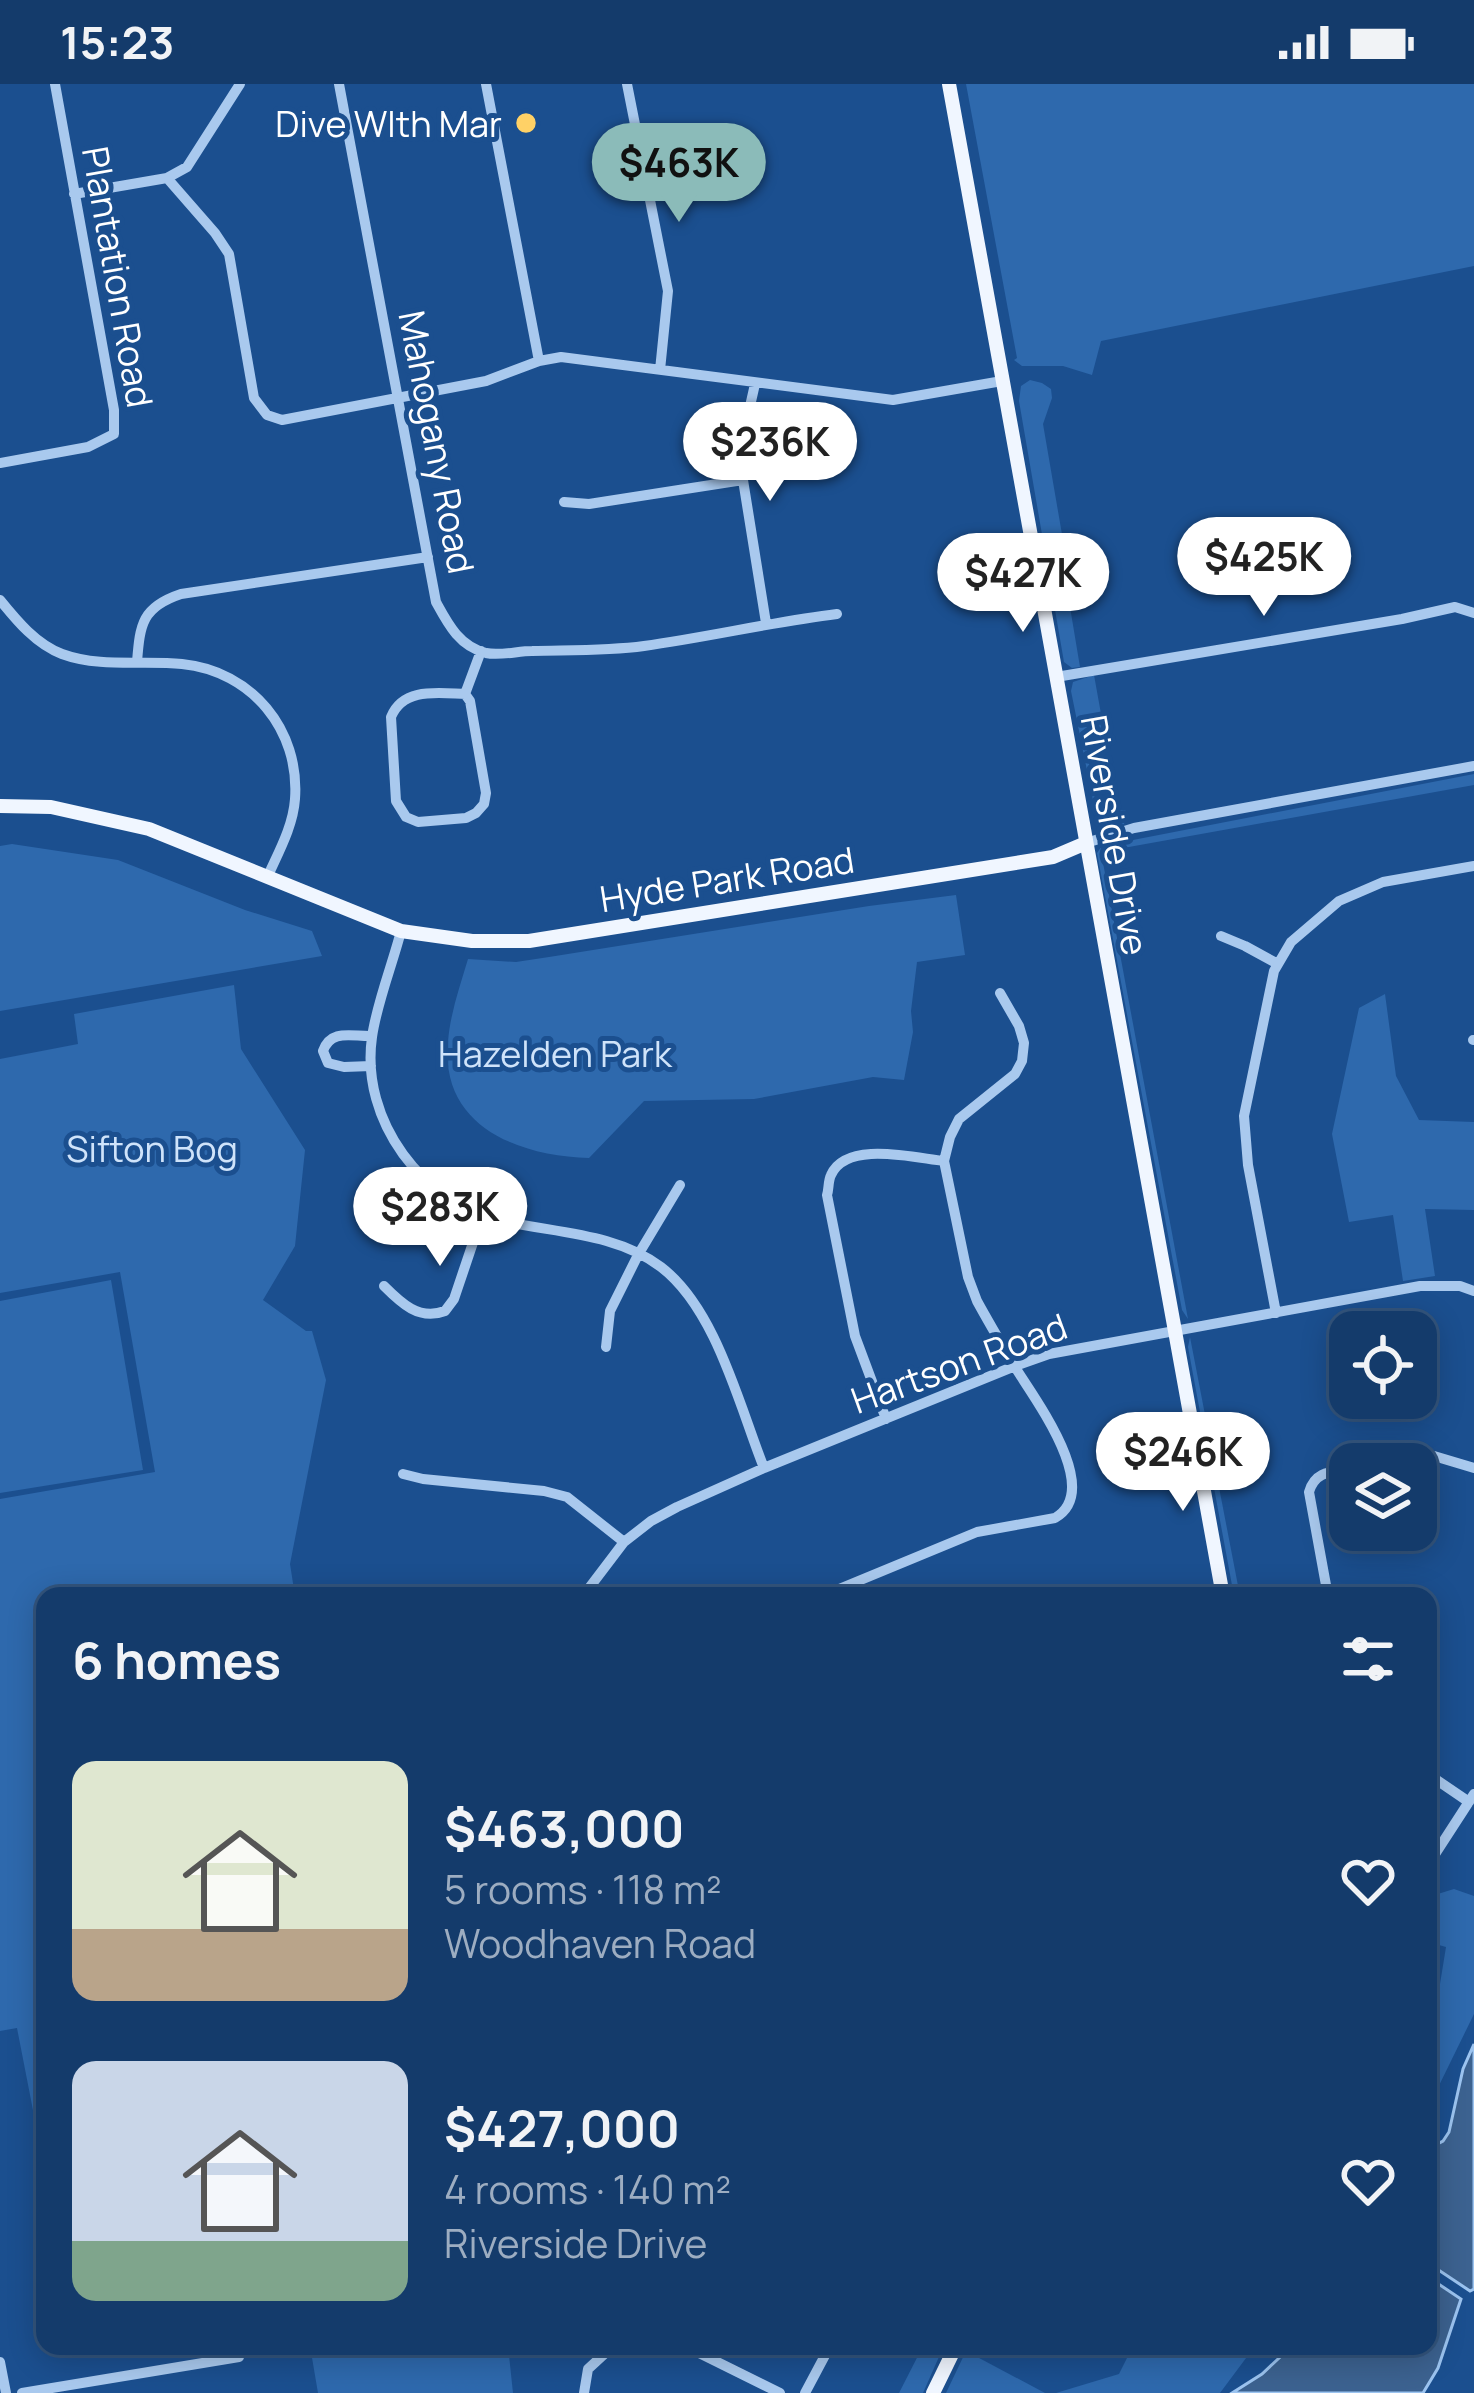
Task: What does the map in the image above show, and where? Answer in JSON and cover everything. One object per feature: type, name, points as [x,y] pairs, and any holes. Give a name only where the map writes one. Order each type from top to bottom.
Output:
[{"type":"main road","name":"Riverside Drive","points":[[949,84],[1221,1587]]},
{"type":"main road","name":"Hyde Park Road","points":[[0,806],[51,807],[149,829],[401,931],[472,941],[529,941],[1053,857],[1086,843]]},
{"type":"main road","points":[[933,2393],[952,2355]]},
{"type":"street","name":"Plantation Road","points":[[0,463],[88,448],[114,434],[114,410],[55,84]]},
{"type":"street","points":[[74,194],[167,178],[187,167],[240,84]]},
{"type":"street","name":"Mahogany Road","points":[[339,84],[436,602],[453,633],[481,651]]},
{"type":"street","points":[[487,84],[538,361]]},
{"type":"street","points":[[627,84],[668,291],[660,370]]},
{"type":"street","points":[[167,178],[229,254],[254,398],[266,415],[282,420],[486,381],[561,357],[893,400],[1002,381]]},
{"type":"street","points":[[754,384],[742,481],[766,623]]},
{"type":"street","points":[[564,502],[589,504],[742,481]]},
{"type":"street","points":[[137,662],[139,629],[149,610],[162,600],[428,557]]},
{"type":"street","points":[[0,600],[17,622],[61,654],[110,662],[187,664],[230,677],[275,715],[288,746],[295,802],[267,878]]},
{"type":"street","points":[[1056,677],[1455,607],[1473,611]]},
{"type":"street","points":[[465,694],[481,651],[646,646],[837,614]]},
{"type":"street","points":[[465,694],[486,793],[484,804],[466,818],[418,822],[406,817],[396,802],[391,716],[395,706],[414,695],[465,694]]},
{"type":"street","name":"Hyde Park Road","points":[[1086,843],[1134,828],[1474,766]]},
{"type":"street","points":[[1276,1313],[1248,1165],[1244,1116],[1264,1010],[1278,964],[1291,942],[1339,901],[1383,882],[1474,866]]},
{"type":"street","points":[[401,931],[372,1036],[371,1066],[392,1136],[416,1173],[456,1205],[482,1216],[610,1241],[659,1265],[685,1290],[709,1324],[764,1468]]},
{"type":"street","points":[[1221,936],[1278,964]]},
{"type":"street","points":[[844,1587],[977,1532],[1054,1518],[1064,1513],[1072,1495],[1062,1443],[976,1301],[944,1161],[959,1119],[1015,1074],[1022,1061],[1024,1042],[1019,1026],[1000,993]]},
{"type":"street","points":[[371,1066],[328,1063],[323,1051],[326,1042],[338,1034],[372,1036]]},
{"type":"street","points":[[886,1420],[855,1336],[827,1195],[831,1175],[858,1154],[944,1161]]},
{"type":"street","points":[[606,1348],[610,1311],[680,1185]]},
{"type":"street","points":[[383,1286],[424,1315],[445,1311],[454,1299],[482,1216]]},
{"type":"street","name":"Hartson Road","points":[[590,1587],[624,1542],[677,1507],[1049,1354],[1420,1286],[1460,1286],[1474,1291]]},
{"type":"street","points":[[1437,1457],[1474,1468]]},
{"type":"street","points":[[1326,1587],[1309,1492],[1312,1482],[1329,1472]]},
{"type":"street","points":[[403,1474],[567,1497],[624,1542]]},
{"type":"street","points":[[1437,1779],[1472,1798],[1437,1851]]},
{"type":"street","points":[[584,2393],[588,2369],[603,2355]]},
{"type":"street","points":[[704,2355],[780,2393]]},
{"type":"street","points":[[806,2393],[825,2355]]},
{"type":"street","points":[[22,2393],[239,2357]]},
{"type":"street","points":[[0,2362],[6,2393]]},
{"type":"green space","points":[[966,84],[1474,84],[1474,266],[1101,341],[1092,375],[1063,366],[1022,366],[1014,360]]},
{"type":"green space","points":[[1030,380],[1051,389],[1043,424],[1080,667],[1064,662],[1019,401],[1021,386]]},
{"type":"green space","points":[[1094,675],[1107,747],[1087,751],[1098,813],[1127,813],[1124,824],[1113,827],[1097,820],[1071,691],[1073,682]]},
{"type":"green space","points":[[1474,774],[1474,785],[1101,852],[1188,1319],[1182,1310],[1097,853],[1102,846]]},
{"type":"green space","points":[[0,846],[118,860],[312,931],[322,956],[0,1011]]},
{"type":"green space","name":"Hazelden Park","points":[[956,895],[965,955],[917,962],[913,1032],[904,1080],[873,1077],[754,1099],[644,1101],[589,1158],[511,1143],[470,1115],[457,1095],[449,1071],[448,1042],[468,959],[516,962]]},
{"type":"green space","name":"Sifton Bog","points":[[234,985],[241,1049],[305,1150],[295,1246],[263,1300],[312,1331],[326,1380],[290,1564],[294,1587],[36,1587],[36,2126],[17,2028],[0,2031],[0,1499],[155,1472],[120,1272],[0,1293],[0,1059],[78,1044],[74,1014]]},
{"type":"green space","points":[[1385,994],[1396,1076],[1419,1120],[1474,1122],[1474,1210],[1425,1209],[1435,1276],[1403,1281],[1393,1215],[1349,1222],[1332,1134],[1359,1008]]},
{"type":"green space","points":[[111,1280],[143,1470],[0,1493],[0,1301]]},
{"type":"green space","points":[[1190,1337],[1238,1587],[1232,1587],[1188,1347]]},
{"type":"green space","points":[[1454,1889],[1474,1896],[1474,2014],[1437,2090],[1437,1990],[1446,1947],[1437,1944],[1437,1894]]},
{"type":"green space","points":[[312,2355],[509,2355],[513,2393],[318,2393]]},
{"type":"green space","points":[[918,2355],[940,2355],[923,2393],[899,2393]]},
{"type":"green space","points":[[964,2355],[974,2355],[1045,2393],[946,2393]]},
{"type":"green space","points":[[1128,2355],[1248,2355],[1220,2393],[1056,2393],[1119,2374]]},
{"type":"shaded area","points":[[1474,2044],[1474,2289],[1470,2291],[1437,2269],[1437,2144],[1449,2132],[1463,2069]]},
{"type":"shaded area","points":[[1437,2283],[1461,2299],[1438,2368],[1423,2393],[1232,2393],[1282,2355],[1437,2355]]},
{"type":"place","name":"Dive WIth Mar","points":[[526,123]]}]
